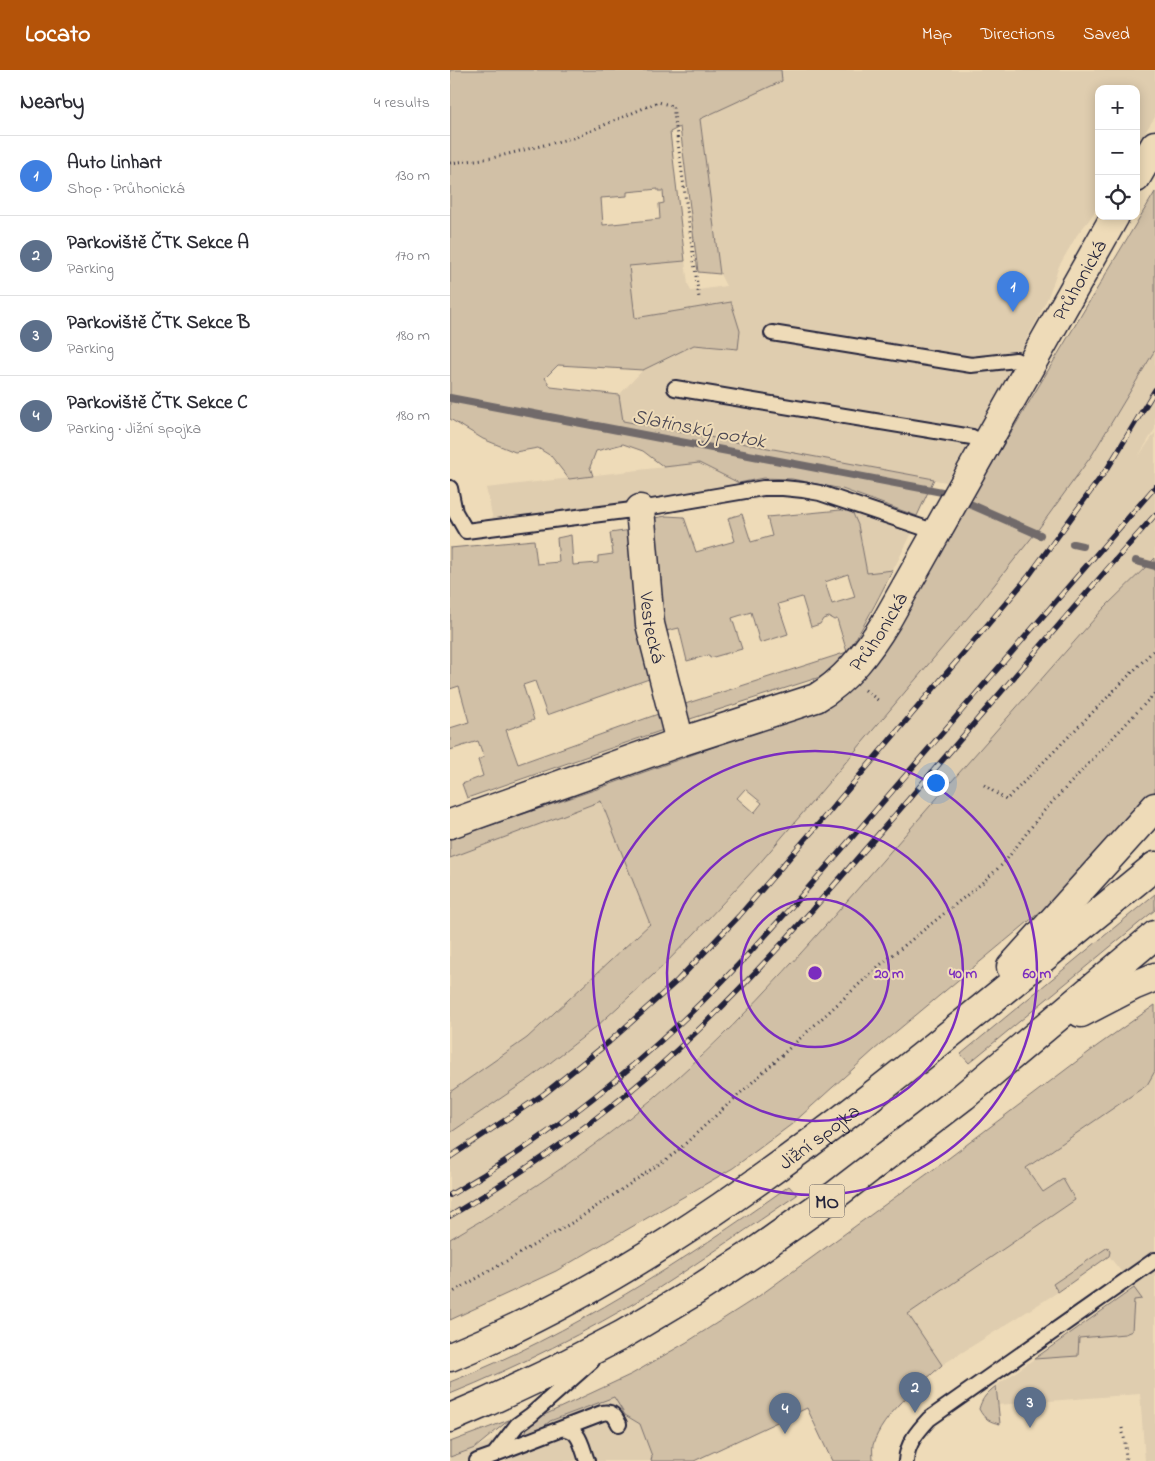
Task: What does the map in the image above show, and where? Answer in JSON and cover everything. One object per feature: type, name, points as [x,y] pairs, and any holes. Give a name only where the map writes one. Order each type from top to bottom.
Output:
[{"type":"main road","points":[[1138,175],[1155,146]]},
{"type":"main road","name":"Průhonická","points":[[450,824],[680,742],[803,703],[827,692],[846,674],[876,637],[1113,220]]},
{"type":"main road","name":"Vestecká","points":[[640,509],[650,624],[680,742]]},
{"type":"main road","points":[[950,1036],[1155,806]]},
{"type":"main road","name":"Jižní spojka","points":[[450,1357],[516,1327],[576,1296],[691,1228],[798,1153],[950,1036],[1155,866]]},
{"type":"main road","name":"MO","points":[[450,1418],[555,1370],[622,1335],[755,1252],[834,1196],[964,1096],[1155,935]]},
{"type":"main road","points":[[1019,1049],[1095,1004],[1155,977]]},
{"type":"lane","points":[[772,333],[971,365],[1016,360],[1029,368]]},
{"type":"lane","points":[[675,388],[972,438],[986,444]]},
{"type":"lane","points":[[450,488],[455,512],[466,531],[640,509],[763,488],[796,489],[942,521]]},
{"type":"lane","points":[[906,1461],[910,1442],[929,1419],[1155,1260]]},
{"type":"lane","points":[[492,1458],[517,1425],[531,1415],[622,1335]]},
{"type":"lane","points":[[477,1461],[492,1458],[560,1429],[608,1412],[614,1414],[619,1424]]},
{"type":"lane","points":[[560,1429],[571,1429],[578,1436],[587,1461]]},
{"type":"path","points":[[450,163],[492,158],[576,137],[658,102],[673,106],[699,298]]},
{"type":"path","points":[[984,785],[1006,800],[1155,649]]},
{"type":"path","points":[[450,1294],[575,1221],[674,1154],[879,966],[1004,863],[1042,813],[1155,693]]},
{"type":"path","points":[[1122,1428],[1126,1461]]},
{"type":"shaded area","points":[[450,70],[781,70],[782,81],[700,119],[720,274],[698,272],[680,127],[670,132],[685,261],[629,266],[635,318],[731,302],[740,331],[738,349],[694,345],[643,370],[558,365],[545,378],[551,387],[619,395],[623,421],[934,479],[917,516],[842,489],[792,479],[763,478],[739,483],[699,463],[664,467],[643,451],[623,444],[596,451],[590,467],[593,476],[569,479],[551,456],[538,448],[515,452],[483,439],[450,419]],"holes":[[[658,189],[658,191],[663,191],[664,203],[659,204],[660,219],[603,225],[601,198],[627,196],[627,192]]]},
{"type":"shaded area","points":[[781,70],[1155,70],[1155,117],[1140,140],[1140,85],[1095,85],[1095,211],[1077,235],[1059,266],[1048,297],[1037,320],[981,423],[946,482],[622,421],[619,395],[643,370],[694,345],[738,349],[731,302],[634,318],[629,265],[685,261],[688,284],[691,291],[726,286],[720,274],[700,118],[781,81]]},
{"type":"shaded area","points":[[1155,192],[1155,350],[1092,455],[1037,531],[976,608],[758,865],[664,965],[596,1027],[532,1077],[450,1133],[450,1092],[527,1038],[650,924],[601,801],[450,858],[450,839],[597,789],[836,703],[867,670],[1138,220],[1140,220]],"holes":[[[745,789],[762,803],[754,813],[737,798]]]},
{"type":"shaded area","points":[[1155,350],[1155,429],[1138,457],[1155,433],[1155,558],[1104,608],[819,933],[744,1014],[679,1076],[602,1139],[532,1189],[450,1239],[450,1133],[532,1077],[596,1027],[663,965],[724,903],[927,665],[1140,375]]},
{"type":"shaded area","points":[[699,463],[767,498],[634,517],[496,533],[486,488]]},
{"type":"shaded area","points":[[851,509],[912,533],[893,570],[867,574],[858,525]]},
{"type":"shaded area","points":[[851,509],[858,525],[867,573],[893,570],[871,613],[847,651],[837,619],[834,620],[829,617],[823,619],[820,624],[811,627],[802,597],[778,604],[788,634],[760,643],[751,612],[732,618],[742,649],[710,658],[709,655],[687,661],[679,628],[662,632],[648,519],[666,516],[684,517],[696,552],[735,541],[728,518],[742,514],[751,542],[772,536],[767,517]],"holes":[[[848,574],[855,597],[832,604],[825,582]]]},
{"type":"shaded area","points":[[631,530],[640,623],[649,679],[547,715],[535,681],[523,685],[534,720],[506,730],[518,764],[661,713],[666,729],[467,798],[462,784],[483,776],[478,760],[484,757],[478,741],[450,750],[450,728],[469,722],[459,686],[450,689],[450,548],[534,540],[537,564],[559,562],[557,538],[571,535],[573,565],[598,563],[598,556],[613,554],[610,533]]},
{"type":"shaded area","points":[[1155,558],[1155,791],[1091,863],[1046,907],[874,1050],[792,1124],[733,1168],[556,1271],[450,1320],[450,1239],[510,1203],[568,1164],[624,1122],[706,1052],[784,972],[1104,608]]},
{"type":"shaded area","points":[[846,652],[831,670],[820,677],[687,720],[682,705]]},
{"type":"shaded area","points":[[601,801],[650,924],[527,1038],[450,1092],[450,858]]},
{"type":"shaded area","points":[[1155,894],[1155,910],[969,1063],[961,1054]]},
{"type":"shaded area","points":[[1155,1005],[1155,1071],[1147,1085],[1026,1168],[1043,1192],[1063,1179],[1075,1200],[908,1314],[942,1365],[902,1402],[884,1423],[873,1445],[873,1461],[832,1461],[807,1408],[694,1461],[651,1461],[652,1456],[640,1424],[625,1415],[614,1397],[550,1421],[535,1434],[529,1436],[526,1432],[527,1426],[540,1417],[632,1374],[687,1342],[759,1296]]},
{"type":"shaded area","points":[[1155,1013],[1155,1461],[1145,1461],[1140,1394],[997,1405],[996,1386],[1134,1288],[1109,1256],[1058,1292],[942,1365],[886,1419],[872,1446],[873,1461],[832,1461],[807,1408],[694,1461],[450,1461],[450,1457],[475,1448],[632,1374],[687,1342],[759,1296],[892,1202],[1140,1015]]},
{"type":"shaded area","points":[[789,1186],[797,1195],[651,1293],[552,1348],[450,1394],[450,1382],[540,1342],[583,1319],[708,1242]]},
{"type":"shaded area","points":[[1108,1247],[1109,1256],[1058,1292],[1053,1284]]},
{"type":"shaded area","points":[[1134,1288],[1142,1299],[1134,1300],[1132,1331],[1125,1334],[1079,1338],[1078,1356],[1034,1359]]},
{"type":"shaded area","points":[[996,1386],[1000,1424],[988,1420],[979,1409],[985,1396]]},
{"type":"shaded area","points":[[509,1420],[475,1448],[450,1457],[450,1442]]},
{"type":"waterway","name":"Slatinský potok","points":[[450,398],[942,492]]},
{"type":"waterway","name":"Slatinský potok","points":[[972,505],[1040,535]]},
{"type":"waterway","name":"Slatinský potok","points":[[1073,544],[1082,546]]},
{"type":"waterway","name":"Slatinský potok","points":[[1136,561],[1155,566]]},
{"type":"railway","points":[[450,1157],[544,1094],[609,1042],[678,980],[739,916],[1028,577],[1109,466],[1155,390]]},
{"type":"railway","points":[[450,1195],[541,1137],[598,1094],[680,1023],[733,971],[808,888],[1155,487]]},
{"type":"railway","points":[[450,1216],[507,1181],[589,1124],[641,1082],[698,1031],[817,905],[1155,515]]},
{"type":"place","name":"Auto Linhart","points":[[1013,312]]},
{"type":"place","name":"Parkoviště ČTK Sekce A","points":[[915,1413]]},
{"type":"place","name":"Parkoviště ČTK Sekce B","points":[[1030,1428]]},
{"type":"place","name":"Parkoviště ČTK Sekce C","points":[[785,1434]]}]
